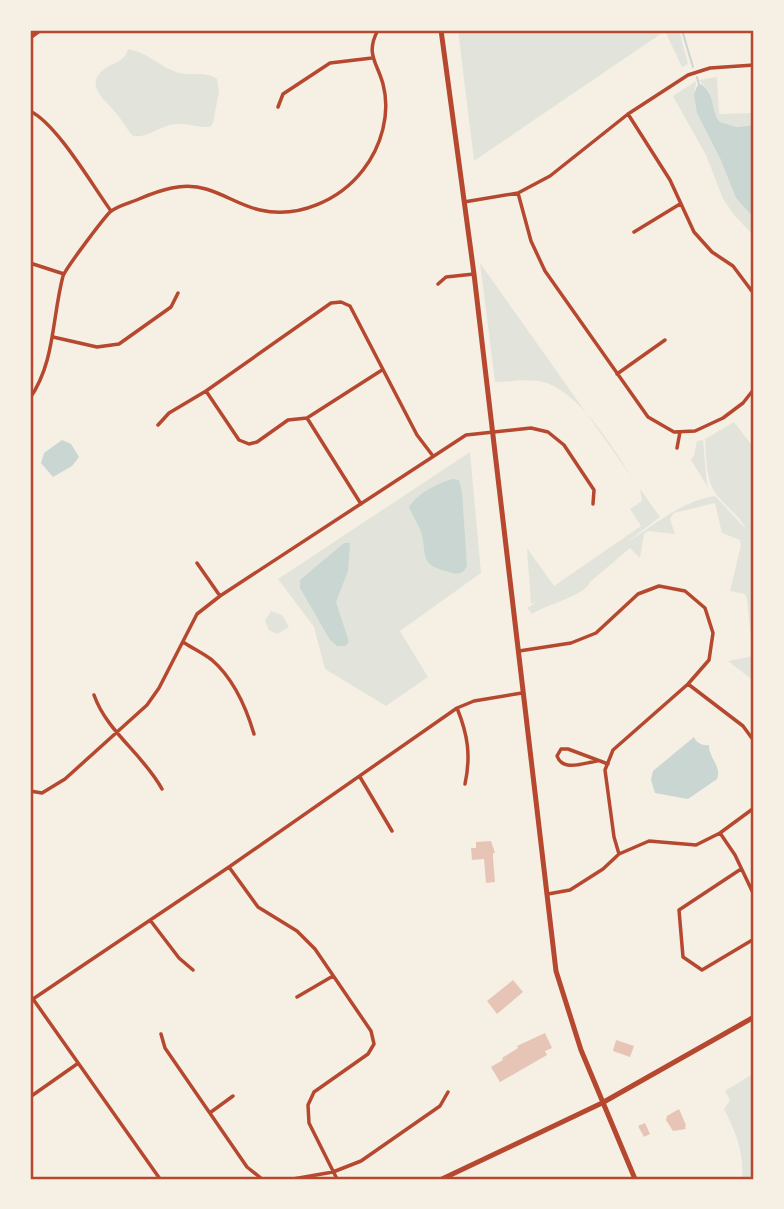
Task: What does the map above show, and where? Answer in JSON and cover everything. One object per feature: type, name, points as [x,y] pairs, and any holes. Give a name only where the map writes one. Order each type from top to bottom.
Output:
[{"type":"main road","points":[[441,30],[474,274],[556,971],[581,1050],[635,1179]]},
{"type":"main road","points":[[442,1179],[602,1103],[754,1017]]},
{"type":"street","points":[[30,38],[41,30]]},
{"type":"street","points":[[30,398],[46,368],[64,274],[111,211],[166,187],[204,188],[261,210],[287,214],[317,206],[342,190],[362,172],[380,145],[384,116],[383,86],[372,58],[373,40],[379,30]]},
{"type":"street","points":[[278,107],[283,94],[330,63],[372,58]]},
{"type":"street","points":[[464,202],[518,193],[550,176],[628,114],[675,82],[699,70],[754,65]]},
{"type":"street","points":[[30,111],[38,115],[58,137],[111,211]]},
{"type":"street","points":[[628,114],[666,173],[694,232],[712,251],[733,266],[754,294]]},
{"type":"street","points":[[518,193],[531,241],[545,271],[648,417],[664,427],[680,432],[704,428],[743,403],[754,389]]},
{"type":"street","points":[[634,232],[680,204]]},
{"type":"street","points":[[30,263],[64,274]]},
{"type":"street","points":[[438,284],[446,277],[474,274]]},
{"type":"street","points":[[53,337],[97,347],[119,344],[172,307],[178,293]]},
{"type":"street","points":[[158,425],[169,413],[206,391],[331,303],[341,302],[350,306],[417,435],[433,456]]},
{"type":"street","points":[[617,374],[665,340]]},
{"type":"street","points":[[206,391],[239,440],[249,444],[257,442],[288,420],[307,418],[382,370]]},
{"type":"street","points":[[307,418],[361,504]]},
{"type":"street","points":[[30,791],[42,793],[65,779],[147,705],[159,688],[197,614],[220,596],[466,435],[531,428],[548,432],[564,445],[594,490],[593,504]]},
{"type":"street","points":[[677,448],[680,432]]},
{"type":"street","points":[[197,563],[220,596]]},
{"type":"street","points":[[517,651],[571,643],[596,633],[638,594],[659,586],[685,591],[705,608],[713,634],[709,660],[688,684],[614,750],[605,770],[614,837],[619,854]]},
{"type":"street","points":[[183,642],[213,661],[233,686],[246,706],[254,734]]},
{"type":"street","points":[[688,684],[743,726],[754,741]]},
{"type":"street","points":[[160,1179],[31,1000],[229,867],[457,708],[474,701],[522,693]]},
{"type":"street","points":[[94,695],[100,713],[153,772],[162,789]]},
{"type":"street","points":[[457,708],[464,725],[470,756],[465,785]]},
{"type":"street","points":[[597,761],[565,766],[558,761],[557,754],[561,749],[568,748],[608,764]]},
{"type":"street","points":[[360,777],[392,831]]},
{"type":"street","points":[[548,894],[570,890],[603,869],[619,854],[649,841],[696,845],[720,833],[754,808]]},
{"type":"street","points":[[720,833],[754,895]]},
{"type":"street","points":[[229,867],[258,907],[297,931],[315,949],[371,1031],[374,1044],[368,1054],[314,1092],[308,1105],[309,1124],[337,1179]]},
{"type":"street","points":[[741,869],[679,910],[683,957],[702,970],[754,939]]},
{"type":"street","points":[[150,920],[179,958],[193,970]]},
{"type":"street","points":[[297,997],[333,976]]},
{"type":"street","points":[[161,1034],[165,1048],[247,1167],[262,1179]]},
{"type":"street","points":[[30,1097],[77,1064]]},
{"type":"street","points":[[293,1179],[333,1172],[361,1161],[440,1106],[448,1092]]},
{"type":"street","points":[[211,1112],[233,1096]]},
{"type":"shaded area","points":[[458,30],[679,30],[688,64],[682,67],[665,31],[474,161]]},
{"type":"shaded area","points":[[128,49],[179,73],[208,75],[217,79],[219,92],[210,127],[175,124],[143,136],[133,136],[96,88],[98,76],[121,60]]},
{"type":"shaded area","points":[[717,77],[719,114],[754,113],[754,125],[737,127],[720,122],[709,91],[699,80]]},
{"type":"shaded area","points":[[696,81],[695,90],[736,198],[754,218],[754,236],[723,199],[706,155],[673,96]]},
{"type":"shaded area","points":[[701,84],[709,92],[720,122],[737,127],[754,125],[754,218],[736,198],[720,158],[697,113],[694,95],[697,86]]},
{"type":"shaded area","points":[[480,263],[588,415],[569,396],[554,386],[533,380],[495,382]]},
{"type":"shaded area","points":[[588,415],[609,442],[638,486]]},
{"type":"shaded area","points":[[734,422],[754,448],[754,684],[728,661],[753,656],[747,599],[745,594],[730,591],[740,540],[722,533],[715,503],[674,513],[670,519],[675,534],[648,531],[644,534],[640,558],[630,548],[587,587],[573,596],[532,614],[527,608],[537,602],[531,604],[527,548],[554,586],[641,526],[630,509],[642,501],[638,486],[660,517],[627,542],[679,508],[715,496],[746,529],[716,494],[710,482],[705,439]]},
{"type":"shaded area","points":[[62,440],[71,444],[79,457],[72,466],[53,477],[41,463],[44,453]]},
{"type":"shaded area","points":[[703,440],[707,485],[712,494],[691,460],[697,441]]},
{"type":"shaded area","points":[[470,452],[481,573],[400,631],[428,677],[386,706],[325,669],[314,627],[278,579]]},
{"type":"shaded area","points":[[453,479],[459,480],[462,492],[467,566],[458,574],[439,569],[428,562],[421,532],[409,507],[429,489]]},
{"type":"shaded area","points":[[344,543],[350,543],[348,571],[336,602],[349,642],[345,646],[337,646],[330,640],[300,588],[300,580]]},
{"type":"shaded area","points":[[271,611],[282,615],[289,627],[277,634],[269,630],[265,621]]},
{"type":"shaded area","points":[[694,737],[700,744],[709,745],[718,770],[717,779],[688,799],[655,793],[651,780],[653,771]]},
{"type":"shaded area","points":[[754,1073],[754,1179],[742,1179],[738,1143],[724,1109],[730,1100],[725,1091]]},
{"type":"building","points":[[491,841],[495,853],[495,882],[486,883],[484,859],[472,860],[471,848],[476,848],[476,842]]},
{"type":"building","points":[[513,980],[523,992],[497,1014],[487,1001]]},
{"type":"building","points":[[545,1033],[552,1048],[545,1051],[547,1055],[500,1082],[491,1067],[518,1048],[517,1046]]},
{"type":"building","points":[[616,1040],[634,1046],[630,1057],[613,1051]]},
{"type":"building","points":[[679,1109],[686,1129],[673,1131],[666,1120],[667,1116]]},
{"type":"building","points":[[645,1123],[650,1134],[644,1137],[638,1126]]},
{"type":"waterway","points":[[682,30],[693,67]]},
{"type":"waterway","points":[[697,77],[699,85]]}]
